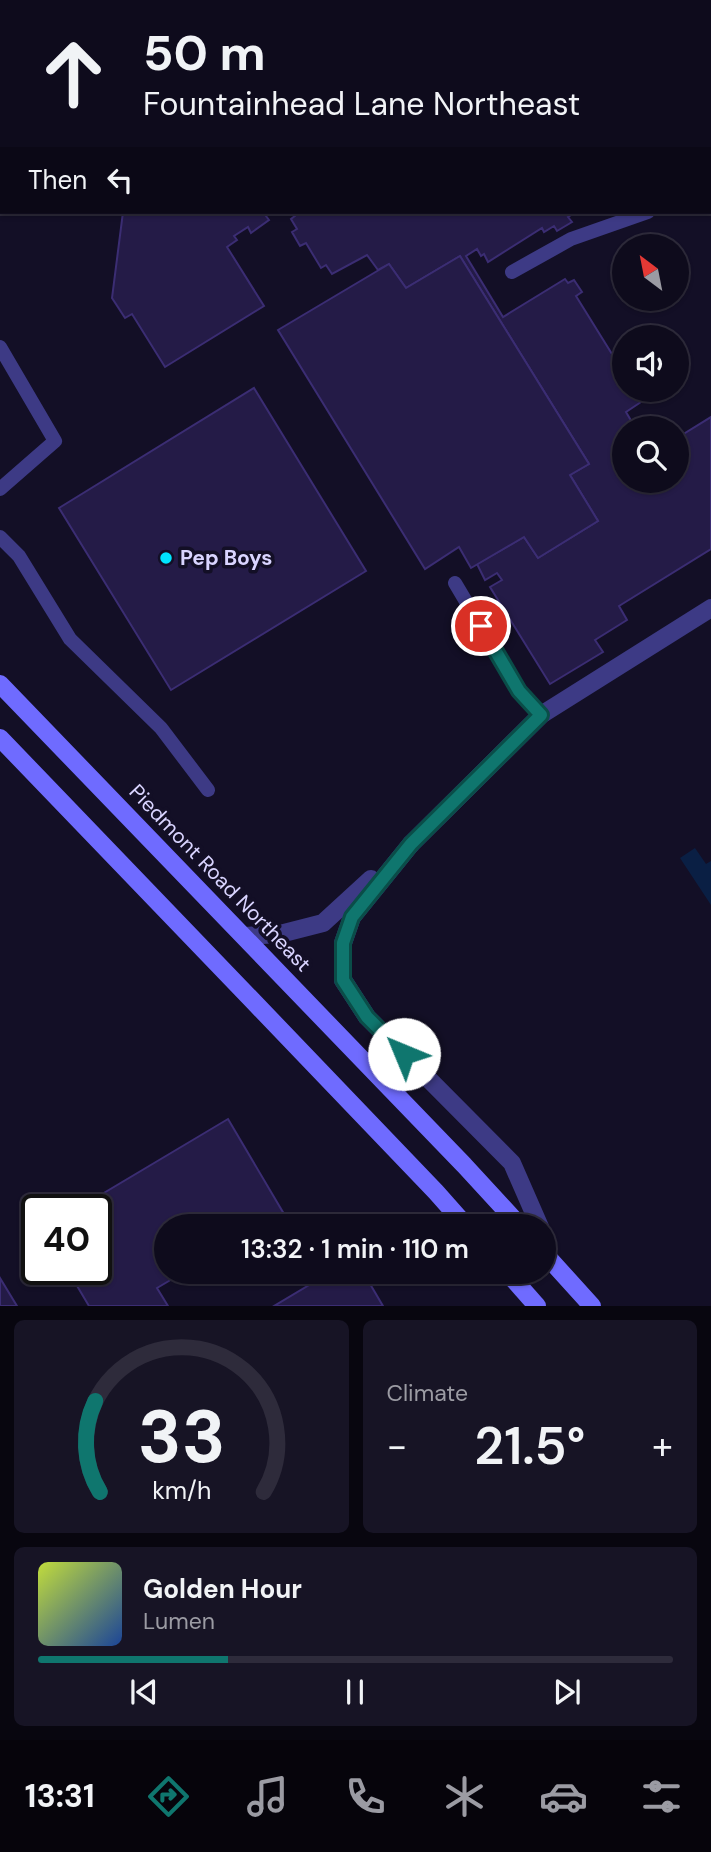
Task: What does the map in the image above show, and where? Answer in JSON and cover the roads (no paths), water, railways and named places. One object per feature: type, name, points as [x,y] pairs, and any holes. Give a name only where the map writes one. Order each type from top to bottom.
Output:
[{"type":"main road","name":"Piedmont Road Northeast","points":[[0,684],[245,936],[509,1214]]},
{"type":"main road","points":[[0,738],[455,1214]]},
{"type":"main road","points":[[556,1266],[592,1306]]},
{"type":"main road","points":[[518,1284],[537,1306]]},
{"type":"street","points":[[245,936],[280,934],[323,923],[411,844],[541,715],[711,608]]},
{"type":"street","points":[[411,844],[352,917],[343,943],[343,980],[367,1017],[512,1163],[534,1214]]},
{"type":"street","points":[[556,1262],[559,1269]]},
{"type":"lane","points":[[512,272],[571,239],[642,214]]},
{"type":"lane","points":[[0,347],[55,441],[0,489]]},
{"type":"lane","points":[[0,537],[19,556],[70,639],[162,728],[208,790]]},
{"type":"lane","points":[[455,583],[519,691],[541,715]]},
{"type":"water","points":[[695,848],[706,864],[711,861],[711,905],[680,858]]},
{"type":"place","name":"Pep Boys","points":[[166,558]]}]
